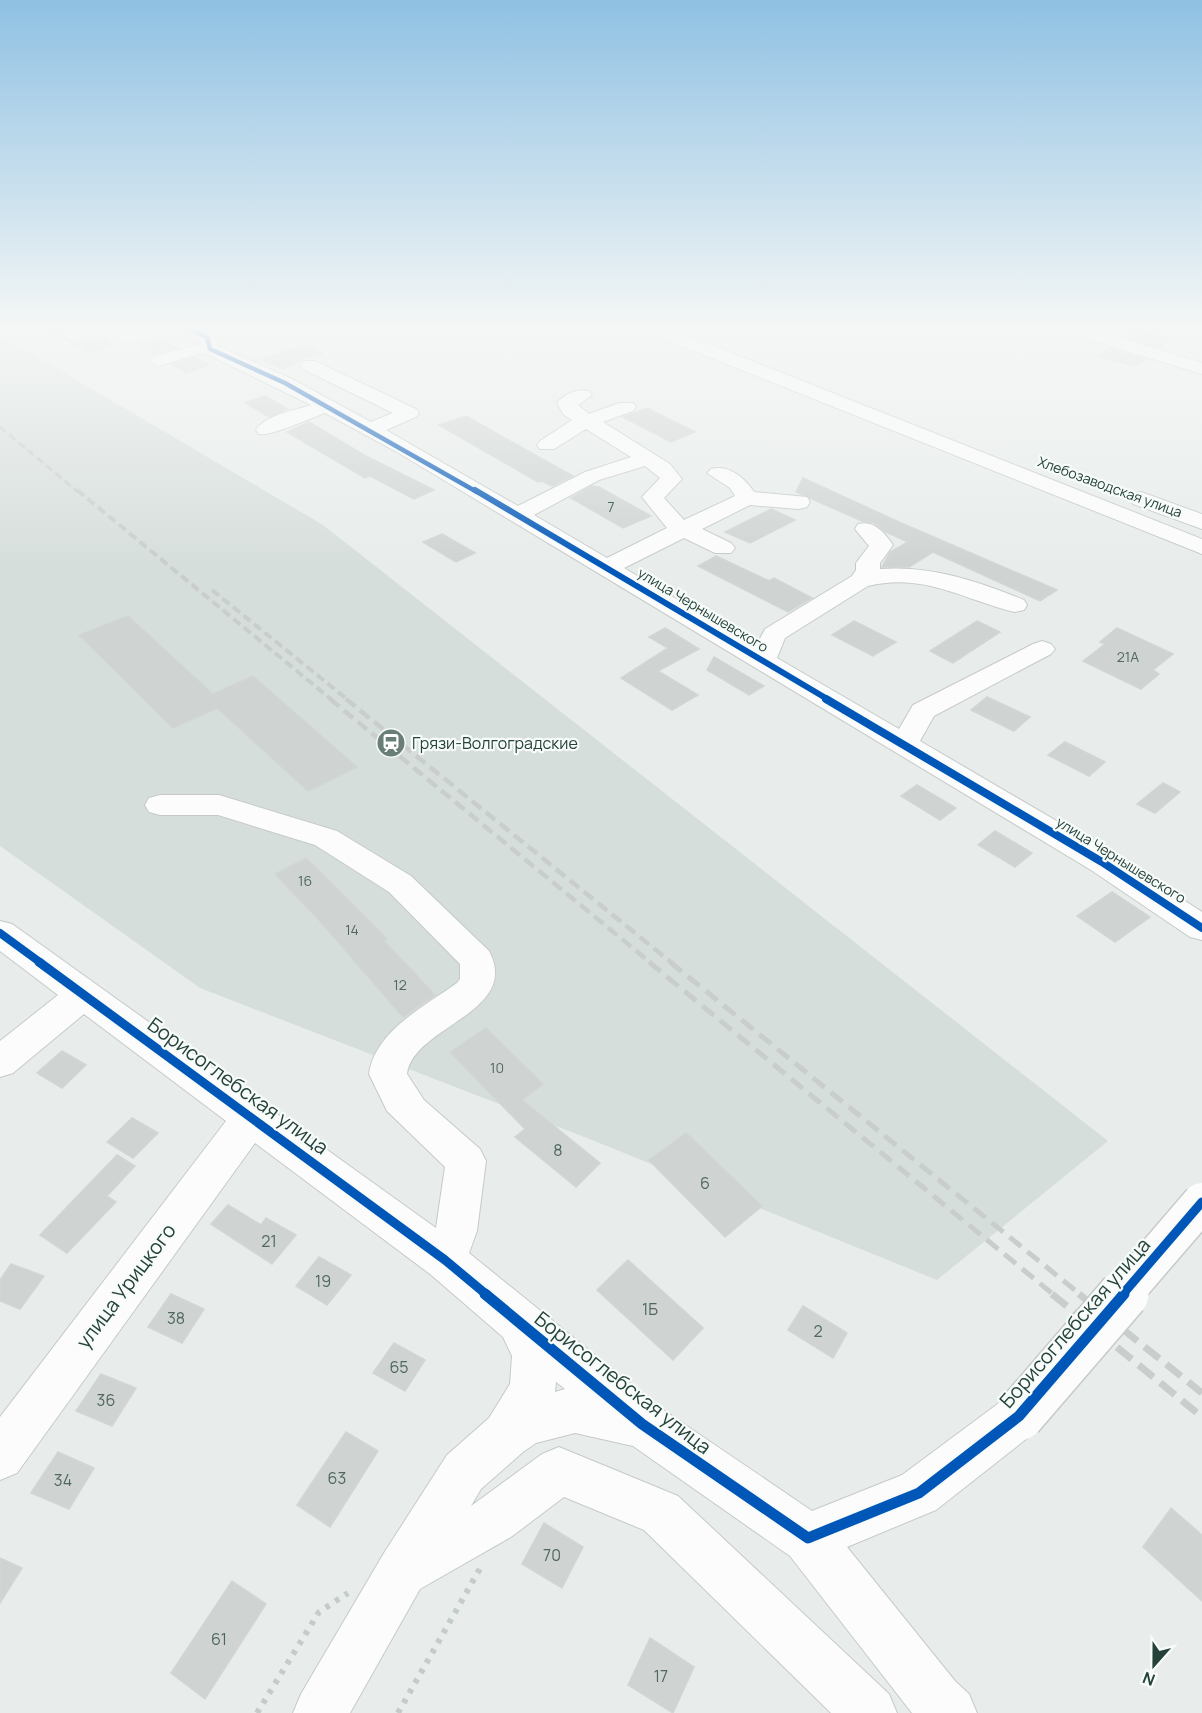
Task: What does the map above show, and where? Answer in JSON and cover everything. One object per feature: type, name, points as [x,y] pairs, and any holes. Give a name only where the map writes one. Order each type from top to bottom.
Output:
[{"type":"street","points":[[370,430],[409,413],[392,405]]},
{"type":"street","points":[[568,405],[571,411],[591,421],[663,468],[671,479],[653,497],[656,503],[673,518],[682,530],[723,548]]},
{"type":"street","points":[[844,405],[1202,547]]},
{"type":"street","name":"Хлебозаводская улица","points":[[890,405],[1035,460]]},
{"type":"street","points":[[266,430],[278,422],[327,406]]},
{"type":"street","name":"улица Чернышевского","points":[[327,406],[517,515],[1102,862],[1202,928]]},
{"type":"street","points":[[547,445],[565,429],[579,422],[591,421],[626,406]]},
{"type":"street","points":[[517,515],[592,476],[648,458]]},
{"type":"street","points":[[717,473],[738,484],[747,498]]},
{"type":"street","name":"Хлебозаводская улица","points":[[1124,493],[1202,522]]},
{"type":"street","points":[[605,568],[747,498],[799,501]]},
{"type":"street","points":[[860,581],[868,571],[868,562],[881,545],[866,529]]},
{"type":"street","points":[[763,662],[774,634],[860,581],[876,575],[930,579],[974,588],[1015,605]]},
{"type":"street","points":[[904,744],[923,711],[1042,649]]},
{"type":"street","points":[[160,805],[219,805],[326,838],[400,884],[477,960],[477,981],[469,993],[395,1053],[388,1070],[388,1078],[397,1093],[415,1115],[466,1161],[456,1231],[445,1260]]},
{"type":"street","name":"Борисоглебская улица","points":[[0,933],[445,1260],[520,1326],[642,1424],[808,1538],[936,1700],[950,1713]]},
{"type":"street","points":[[0,1062],[84,994]]},
{"type":"street","name":"улица Урицкого","points":[[0,1456],[252,1117]]},
{"type":"street","name":"Борисоглебская улица","points":[[808,1538],[919,1493],[1019,1416],[1202,1202]]},
{"type":"street","points":[[506,1434],[533,1390],[535,1355],[520,1326]]},
{"type":"street","points":[[320,1713],[380,1579],[464,1472],[506,1434],[526,1422],[575,1410],[642,1424]]},
{"type":"street","points":[[380,1579],[494,1520],[559,1471],[661,1513],[858,1708]]},
{"type":"path","points":[[398,1713],[484,1562]]},
{"type":"path","points":[[257,1713],[319,1612],[380,1579]]},
{"type":"shaded area","points":[[0,405],[119,405],[323,525],[1108,1141],[937,1280],[592,1140],[200,988],[0,846]]},
{"type":"building","points":[[248,405],[281,405],[288,409],[269,417]]},
{"type":"building","points":[[647,408],[695,432],[671,442],[623,417]]},
{"type":"building","points":[[466,416],[573,476],[552,486],[542,481],[538,482],[439,425]]},
{"type":"building","points":[[309,422],[364,455],[434,490],[414,499],[370,476],[365,478],[287,432]]},
{"type":"building","points":[[803,478],[1057,590],[1040,601],[933,552],[909,567],[882,567],[890,552],[908,542],[886,532],[874,523],[862,521],[796,492]]},
{"type":"building","points":[[592,486],[599,487],[651,516],[623,528],[571,498]]},
{"type":"building","points":[[771,509],[795,520],[750,543],[725,532]]},
{"type":"building","points":[[442,534],[475,553],[456,562],[423,542]]},
{"type":"building","points":[[716,556],[769,581],[774,578],[812,598],[788,612],[698,566]]},
{"type":"building","points":[[128,616],[213,694],[253,676],[357,767],[308,791],[217,708],[173,728],[79,635]]},
{"type":"building","points":[[854,621],[896,642],[873,656],[832,635]]},
{"type":"building","points":[[977,621],[1000,632],[953,663],[930,651]]},
{"type":"building","points":[[665,628],[699,649],[658,671],[698,695],[672,710],[621,678],[668,648],[649,637]]},
{"type":"building","points":[[1117,628],[1173,654],[1153,670],[1159,674],[1141,689],[1083,661],[1105,644],[1100,642]]},
{"type":"building","points":[[714,657],[764,686],[749,695],[707,670]]},
{"type":"building","points":[[987,697],[1030,717],[1014,731],[971,710]]},
{"type":"building","points":[[1065,742],[1105,762],[1089,776],[1048,755]]},
{"type":"building","points":[[1163,783],[1180,792],[1155,813],[1137,804]]},
{"type":"building","points":[[917,785],[956,808],[940,820],[901,796]]},
{"type":"building","points":[[995,831],[1032,853],[1015,867],[978,845]]},
{"type":"building","points":[[306,858],[387,939],[384,941],[435,995],[403,1017],[319,920],[275,874]]},
{"type":"building","points":[[1112,892],[1150,917],[1115,942],[1077,916]]},
{"type":"building","points":[[486,1028],[543,1084],[522,1100],[600,1163],[576,1187],[515,1137],[525,1129],[450,1052]]},
{"type":"building","points":[[62,1051],[86,1065],[62,1088],[37,1073]]},
{"type":"building","points":[[132,1118],[158,1133],[133,1158],[107,1142]]},
{"type":"building","points":[[686,1133],[762,1206],[725,1237],[649,1160]]},
{"type":"building","points":[[117,1155],[135,1166],[107,1196],[116,1202],[67,1253],[40,1235]]},
{"type":"building","points":[[228,1205],[261,1225],[266,1218],[296,1235],[272,1264],[211,1224]]},
{"type":"building","points":[[319,1257],[351,1275],[327,1305],[296,1286]]},
{"type":"building","points":[[628,1260],[703,1328],[673,1360],[597,1290]]},
{"type":"building","points":[[11,1264],[44,1276],[20,1309],[0,1301],[0,1280]]},
{"type":"building","points":[[171,1294],[204,1309],[182,1343],[148,1327]]},
{"type":"building","points":[[803,1306],[847,1333],[833,1358],[788,1330]]},
{"type":"building","points":[[394,1343],[425,1360],[405,1391],[373,1373]]},
{"type":"building","points":[[101,1374],[136,1388],[112,1426],[76,1411]]},
{"type":"building","points":[[346,1432],[378,1451],[330,1527],[297,1505]]},
{"type":"building","points":[[58,1452],[94,1468],[69,1509],[31,1493]]},
{"type":"building","points":[[1171,1508],[1202,1535],[1202,1601],[1143,1547]]},
{"type":"building","points":[[544,1523],[583,1547],[562,1588],[522,1564]]},
{"type":"building","points":[[0,1558],[22,1568],[0,1603]]},
{"type":"building","points":[[232,1581],[266,1604],[205,1699],[171,1673]]},
{"type":"building","points":[[650,1638],[694,1667],[673,1713],[628,1685]]},
{"type":"railway","points":[[0,427],[78,492]]},
{"type":"railway","points":[[77,490],[332,700]]},
{"type":"railway","points":[[212,590],[348,700]]},
{"type":"railway","points":[[330,699],[651,963]]},
{"type":"railway","points":[[346,699],[672,963]]},
{"type":"railway","points":[[649,962],[1054,1295]]},
{"type":"railway","points":[[670,962],[1081,1295]]},
{"type":"railway","points":[[1052,1294],[1202,1417]]},
{"type":"railway","points":[[1079,1294],[1202,1393]]},
{"type":"cycle path","points":[[325,405],[404,448],[1102,862],[1202,928]]},
{"type":"cycle path","points":[[0,933],[445,1260],[642,1424],[808,1538],[919,1493],[1019,1416],[1202,1202]]},
{"type":"place","name":"Грязи-Волгоградские","points":[[391,743]]}]
